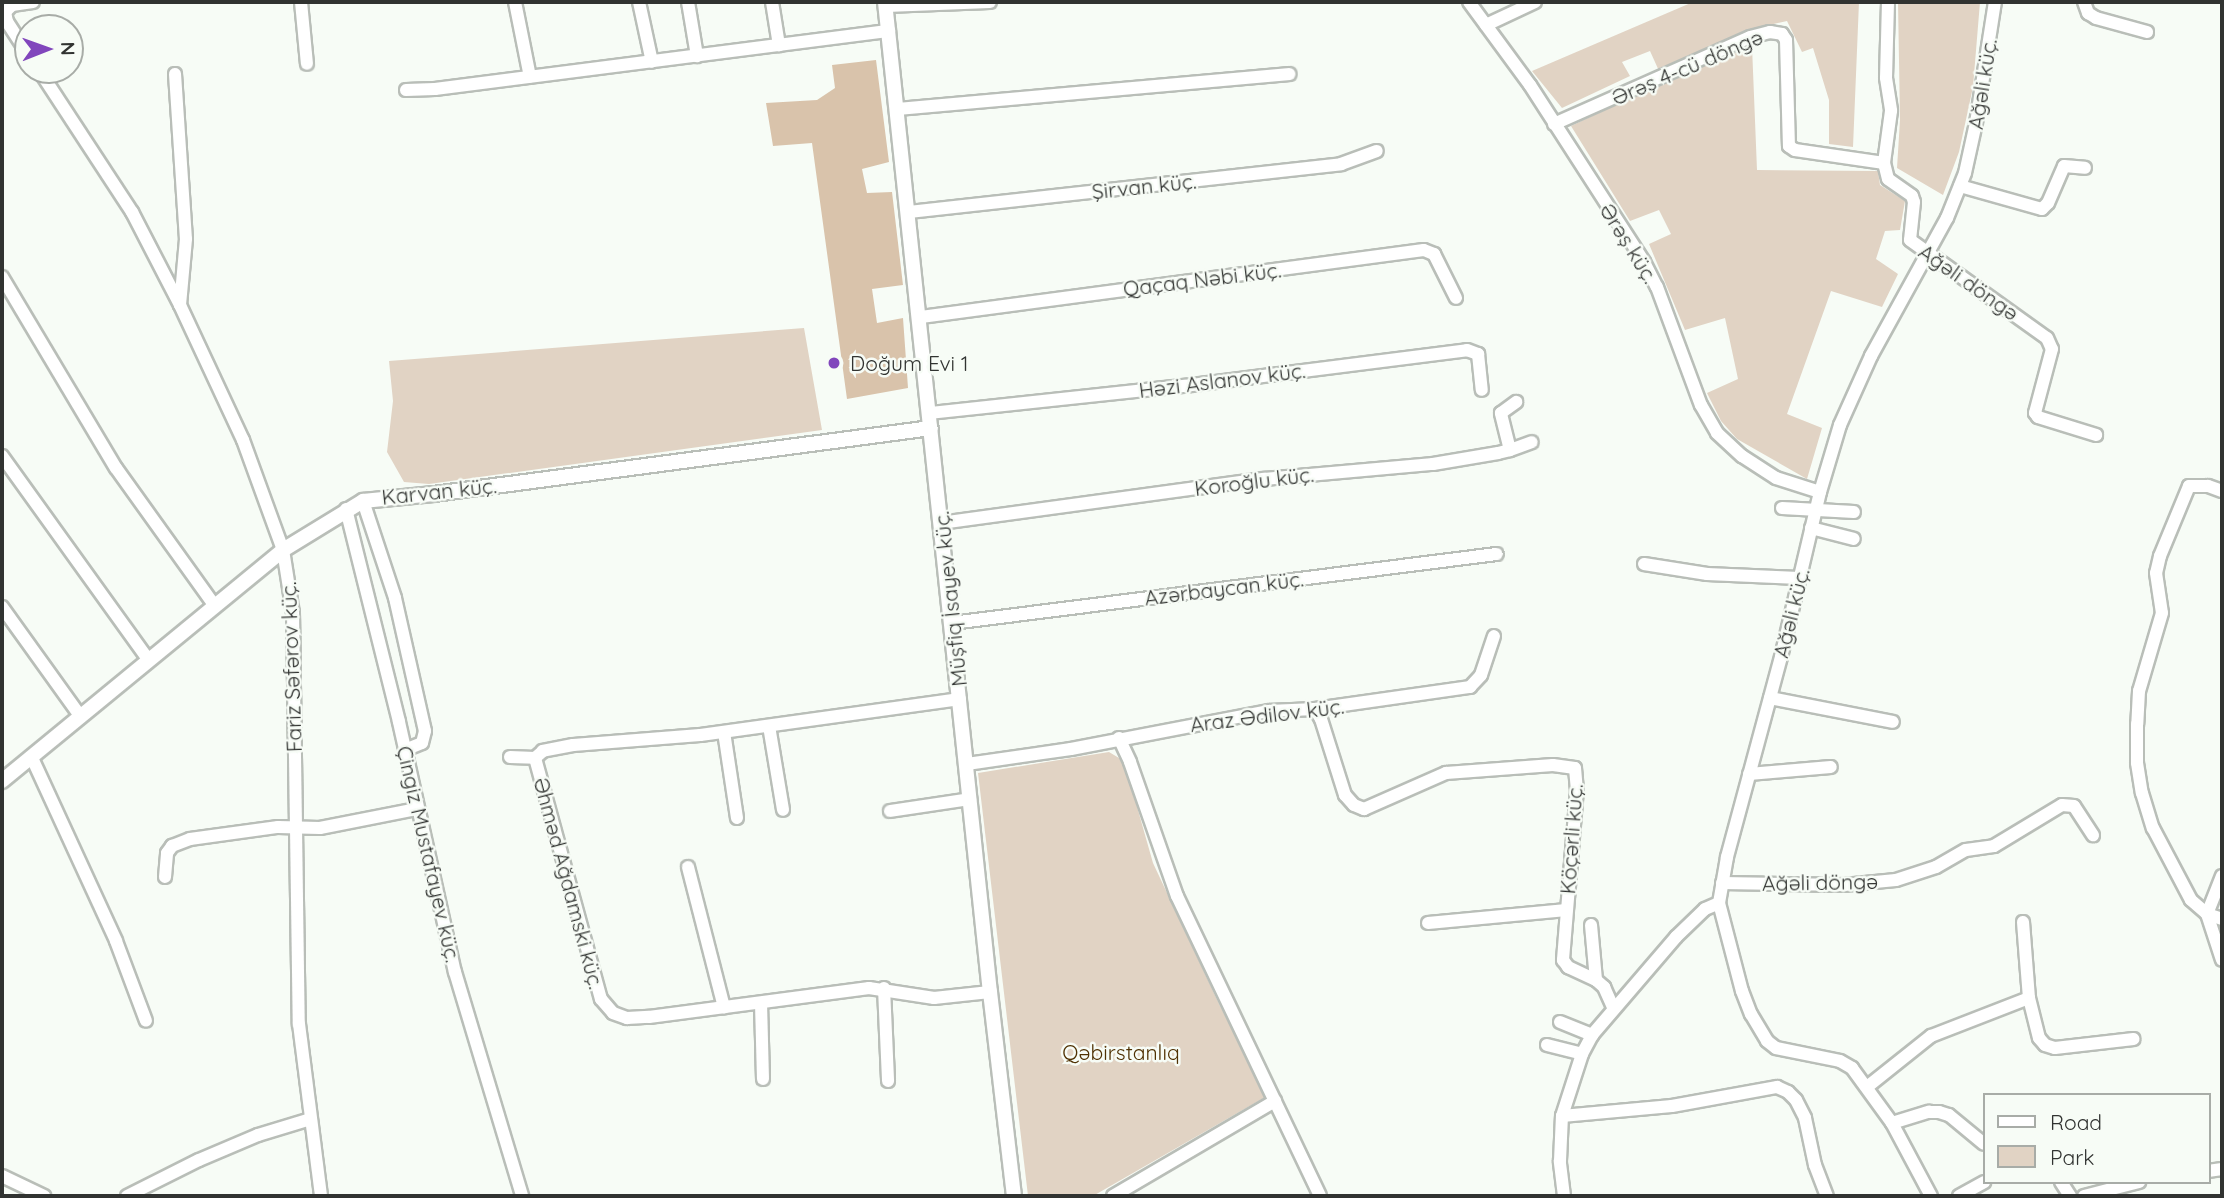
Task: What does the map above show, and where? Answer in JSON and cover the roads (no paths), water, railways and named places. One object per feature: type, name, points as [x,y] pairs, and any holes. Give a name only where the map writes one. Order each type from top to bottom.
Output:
[{"type":"street","points":[[14,33],[7,22],[5,12],[12,5],[33,2]]},
{"type":"street","points":[[301,2],[307,64]]},
{"type":"street","points":[[514,2],[530,77]]},
{"type":"street","points":[[639,2],[652,62]]},
{"type":"street","points":[[688,2],[697,56]]},
{"type":"street","points":[[772,2],[779,45]]},
{"type":"street","points":[[886,4],[990,2]]},
{"type":"street","name":"Ərəş küç.","points":[[1469,2],[1554,124],[1653,279],[1701,405],[1717,433],[1742,456],[1776,478],[1820,492]]},
{"type":"street","points":[[1486,25],[1535,2]]},
{"type":"street","points":[[1884,163],[1891,111],[1886,78],[1888,2]]},
{"type":"street","name":"Ağəli küç.","points":[[1719,903],[1820,492],[1851,396],[1927,255],[1960,186],[1976,123],[1995,2]]},
{"type":"street","points":[[2084,2],[2088,13],[2096,18],[2147,32]]},
{"type":"street","name":"Müşfiq İsayev küç.","points":[[886,4],[1014,1196]]},
{"type":"street","points":[[406,90],[530,77],[889,31]]},
{"type":"street","name":"Ərəş 4-cü döngə","points":[[1554,124],[1750,37],[1770,32],[1782,34],[1786,40],[1789,146],[1795,150],[1884,163]]},
{"type":"street","points":[[175,74],[186,239],[180,305]]},
{"type":"street","points":[[898,109],[1174,87],[1289,74]]},
{"type":"street","name":"Fariz Səfərov küç.","points":[[48,84],[132,212],[180,305],[243,440],[283,550],[293,613],[299,1011],[321,1196]]},
{"type":"street","name":"Şirvan küç.","points":[[909,212],[1341,164],[1377,151]]},
{"type":"street","name":"Ağəli döngə","points":[[1884,163],[1888,179],[1912,196],[1914,207],[1909,234],[1914,245],[2048,338],[2052,349],[2035,413],[2038,417],[2096,435]]},
{"type":"street","points":[[1960,186],[2042,209],[2048,203],[2064,166],[2085,168]]},
{"type":"street","name":"Qaçaq Nəbi küç.","points":[[921,317],[1424,250],[1434,254],[1456,298]]},
{"type":"street","points":[[2,277],[110,458],[214,605]]},
{"type":"street","name":"Həzi Aslanov küç.","points":[[930,413],[1184,386],[1467,350],[1478,354],[1482,390]]},
{"type":"street","points":[[1510,450],[1502,413],[1516,402]]},
{"type":"street","name":"Karvan küç.","points":[[2,781],[283,550],[363,501],[502,486],[931,428]]},
{"type":"street","name":"Koroğlu küç.","points":[[941,523],[1264,479],[1433,464],[1510,450],[1532,442]]},
{"type":"street","points":[[2,456],[148,659]]},
{"type":"street","points":[[2222,491],[2189,486],[2160,556],[2156,573],[2162,613],[2139,691],[2137,724],[2140,783],[2153,828],[2191,900],[2207,914],[2222,919]]},
{"type":"street","points":[[363,501],[395,598],[425,731],[422,743],[405,750]]},
{"type":"street","points":[[1782,508],[1854,512]]},
{"type":"street","name":"Çingiz Mustafayev küç.","points":[[346,509],[405,750],[455,972],[522,1196]]},
{"type":"street","points":[[1811,528],[1854,539]]},
{"type":"street","name":"Azərbaycan küç.","points":[[952,623],[1497,554]]},
{"type":"street","points":[[1644,564],[1707,574],[1799,578]]},
{"type":"street","points":[[4,614],[81,717]]},
{"type":"street","name":"Araz Ədilov küç.","points":[[967,764],[1269,711],[1315,709],[1470,687],[1481,675],[1494,636]]},
{"type":"street","points":[[1770,698],[1893,722]]},
{"type":"street","name":"Əhməd Ağdamski küç.","points":[[960,699],[724,732],[573,745],[543,751],[535,758],[601,999],[613,1013],[627,1018],[884,988],[933,998],[990,992]]},
{"type":"street","name":"Köçərli küç.","points":[[1315,709],[1321,719],[1345,795],[1354,805],[1364,809],[1446,773],[1553,765],[1575,768],[1577,789],[1563,960],[1568,967],[1596,980],[1604,987],[1614,1009]]},
{"type":"street","points":[[769,726],[783,810]]},
{"type":"street","points":[[724,732],[737,818]]},
{"type":"street","points":[[1119,738],[1177,896],[1320,1196]]},
{"type":"street","points":[[510,757],[535,758]]},
{"type":"street","points":[[32,758],[116,941],[146,1021]]},
{"type":"street","points":[[1749,774],[1831,767]]},
{"type":"street","points":[[890,811],[970,799]]},
{"type":"street","name":"Ağəli döngə","points":[[1722,883],[1844,885],[1904,878],[1936,867],[1966,850],[1994,846],[2062,805],[2074,806],[2092,835]]},
{"type":"street","points":[[165,877],[167,853],[172,846],[190,839],[295,828],[320,828],[417,809]]},
{"type":"street","points":[[688,867],[724,1007]]},
{"type":"street","points":[[2222,876],[2207,914],[2222,960]]},
{"type":"street","points":[[1564,1196],[1560,1161],[1562,1116],[1582,1054],[1592,1035],[1696,917],[1719,903],[1742,991],[1751,1014],[1767,1041],[1776,1048],[1840,1061],[1852,1068],[1892,1123],[1931,1196]]},
{"type":"street","points":[[1428,923],[1566,910]]},
{"type":"street","points":[[2023,922],[2029,998],[2039,1038],[2045,1045],[2055,1048],[2133,1039]]},
{"type":"street","points":[[1591,925],[1596,980]]},
{"type":"street","points":[[884,988],[888,1081]]},
{"type":"street","points":[[1867,1087],[1931,1036],[2029,998]]},
{"type":"street","points":[[761,1003],[763,1079]]},
{"type":"street","points":[[1560,1022],[1592,1035]]},
{"type":"street","points":[[1547,1045],[1582,1054]]},
{"type":"street","points":[[1562,1116],[1672,1106],[1777,1087],[1796,1100],[1805,1118],[1815,1165],[1827,1196]]},
{"type":"street","points":[[1113,1196],[1275,1101]]},
{"type":"street","points":[[1892,1123],[1929,1112],[1939,1112],[1950,1115],[1982,1142]]},
{"type":"street","points":[[127,1196],[222,1150],[311,1119]]},
{"type":"street","points":[[2,1176],[44,1196]]},
{"type":"street","points":[[1959,1196],[1982,1183]]},
{"type":"street","points":[[2084,1196],[2131,1184]]},
{"type":"place","name":"Doğum Evi 1","points":[[834,363]]},
{"type":"park label","name":"Qəbirstanlıq","points":[[1121,1052]]}]
